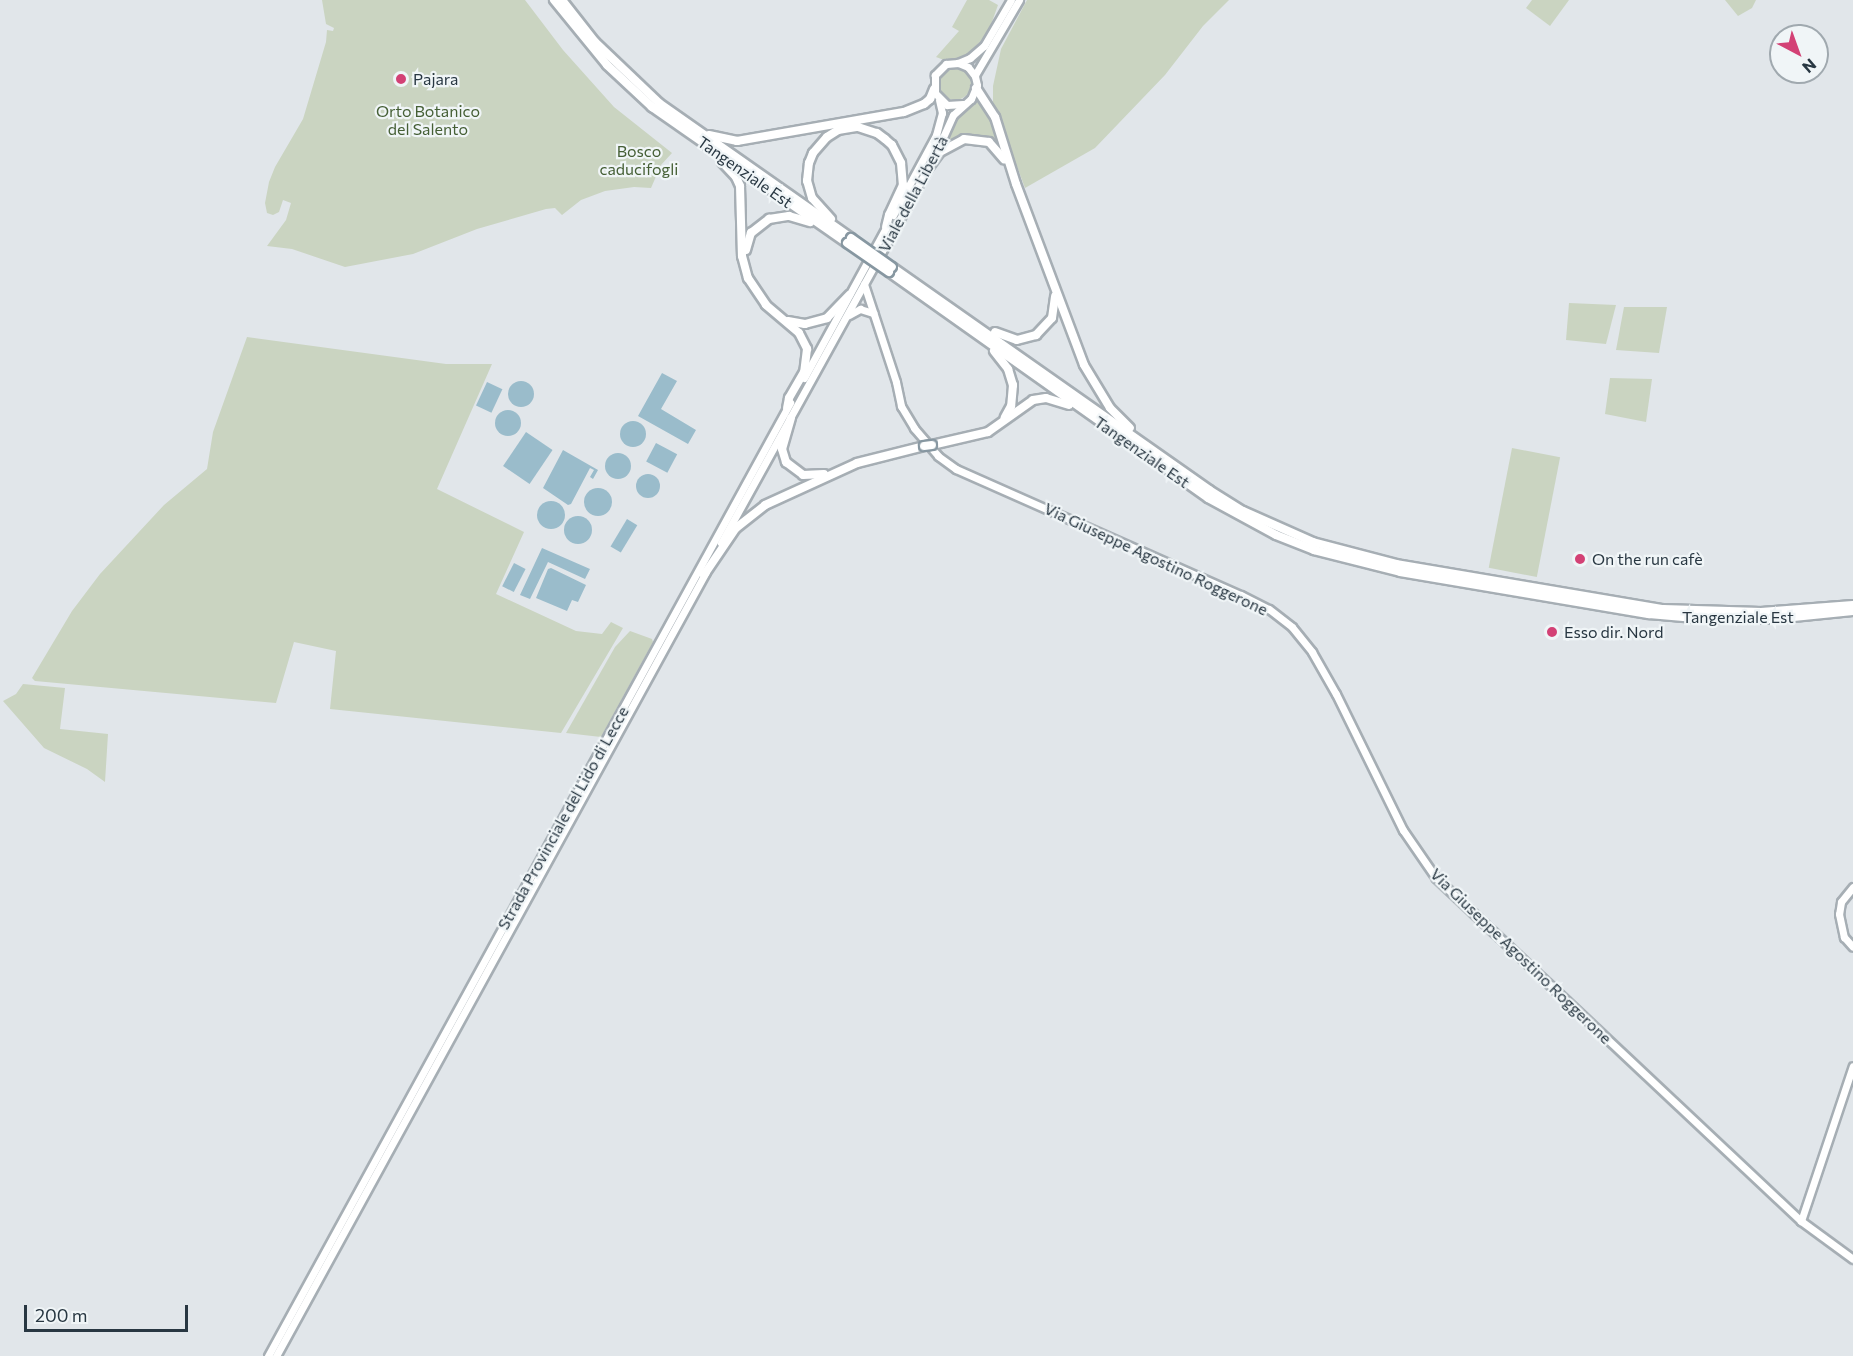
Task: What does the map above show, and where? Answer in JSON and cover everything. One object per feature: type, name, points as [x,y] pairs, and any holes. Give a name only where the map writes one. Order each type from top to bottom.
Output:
[{"type":"highway","name":"Tangenziale Est","points":[[554,0],[609,62],[682,129],[849,241]]},
{"type":"highway","name":"Tangenziale Est","points":[[562,0],[609,62]]},
{"type":"highway","name":"Tangenziale Est","points":[[633,86],[849,241]]},
{"type":"highway","points":[[976,88],[995,117],[1016,184],[1092,382],[1117,416],[1148,441],[1161,456]]},
{"type":"highway","points":[[659,103],[712,136],[737,141],[910,111],[927,102],[935,93]]},
{"type":"highway","points":[[880,263],[849,241],[818,207],[807,181],[813,153],[827,137],[847,128],[858,127],[877,133],[892,145],[902,163],[903,185],[886,227]]},
{"type":"highway","points":[[682,129],[736,177],[742,195],[742,256],[746,271],[759,296],[800,333],[808,356],[804,372],[789,398],[787,408]]},
{"type":"highway","points":[[929,167],[940,152],[955,142],[964,139],[982,140],[1001,153],[1016,184]]},
{"type":"highway","points":[[746,271],[746,250],[752,233],[760,224],[778,217],[804,218],[849,241],[880,263]]},
{"type":"highway","name":"Tangenziale Est","points":[[880,263],[1243,511],[1313,542],[1358,556],[1663,609],[1761,612],[1811,610],[1853,603]]},
{"type":"highway","points":[[957,315],[1005,337],[1017,340],[1030,338],[1048,324],[1055,312],[1056,298],[1050,276]]},
{"type":"highway","points":[[785,320],[815,323],[827,318],[849,295]]},
{"type":"highway","name":"Tangenziale Est","points":[[957,315],[1106,426],[1208,498],[1240,518],[1314,550],[1359,563],[1649,614],[1706,619],[1801,617],[1853,613]]},
{"type":"highway","points":[[957,315],[999,355],[1012,377],[1014,392],[1011,406],[995,428]]},
{"type":"highway","points":[[704,575],[712,567],[731,535],[753,513],[775,500],[836,472],[877,457],[980,436],[995,428],[1026,404],[1046,398],[1060,400],[1096,423],[1106,426]]},
{"type":"highway","points":[[791,418],[782,449],[786,462],[796,471],[810,476],[836,472]]},
{"type":"main road","points":[[963,105],[947,105],[935,93],[934,78],[940,69],[958,63],[979,51],[997,25],[1010,0]]},
{"type":"main road","points":[[975,76],[1019,0]]},
{"type":"main road","points":[[958,63],[968,67],[975,76],[976,88]]},
{"type":"main road","name":"Viale della Libertà","points":[[861,282],[929,167],[953,115],[971,99],[976,88]]},
{"type":"main road","name":"Viale della Libertà","points":[[861,282],[886,227],[936,135],[942,113],[935,93]]},
{"type":"main road","name":"Strada Provinciale del Lido di Lecce","points":[[268,1356],[849,295],[861,282]]},
{"type":"main road","name":"Strada Provinciale del Lido di Lecce","points":[[276,1356],[791,418],[846,316],[861,282]]},
{"type":"main road","name":"Via Giuseppe Agostino Roggerone","points":[[861,282],[907,419],[947,464],[1241,595],[1269,609],[1292,627],[1312,652],[1336,694],[1403,830],[1436,878],[1801,1221],[1853,1259]]},
{"type":"main road","points":[[846,316],[860,309],[873,313]]},
{"type":"main road","points":[[1852,947],[1840,927],[1839,914],[1841,902],[1853,887]]},
{"type":"main road","points":[[1801,1221],[1853,1066]]},
{"type":"green space","name":"Orto Botanico del Salento","points":[[322,0],[525,0],[563,50],[614,107],[672,153],[661,165],[651,188],[634,187],[605,191],[581,200],[562,215],[555,208],[546,209],[477,229],[413,254],[345,267],[292,249],[267,246],[286,220],[291,203],[283,200],[279,212],[273,215],[267,213],[265,203],[269,182],[275,167],[303,119],[326,42],[327,30],[333,31],[334,28],[326,24]]},
{"type":"green space","points":[[967,0],[989,0],[998,5],[988,33],[965,58],[944,60],[936,57],[959,31],[952,27]]},
{"type":"green space","points":[[1027,0],[1229,0],[1203,26],[1165,75],[1095,148],[1025,188],[993,102],[993,86],[1001,49]]},
{"type":"green space","points":[[1532,0],[1569,0],[1550,26],[1526,8]]},
{"type":"green space","points":[[1725,0],[1756,0],[1752,8],[1738,16]]},
{"type":"green space","points":[[955,68],[966,73],[971,84],[966,95],[955,100],[944,95],[939,84],[944,73]]},
{"type":"green space","points":[[978,99],[987,111],[1003,149],[989,139],[965,135],[943,146],[958,112]]},
{"type":"green space","points":[[1569,303],[1616,305],[1606,344],[1566,340]]},
{"type":"green space","points":[[1624,307],[1667,307],[1659,353],[1616,350]]},
{"type":"green space","points":[[247,337],[446,364],[492,364],[437,489],[524,532],[496,594],[576,631],[602,634],[611,622],[623,628],[561,733],[330,709],[336,651],[294,642],[276,703],[35,681],[32,678],[72,611],[100,574],[164,505],[207,469],[213,432]]},
{"type":"green space","points":[[1610,378],[1652,379],[1646,422],[1605,414]]},
{"type":"green space","points":[[1512,448],[1560,457],[1537,577],[1489,568]]},
{"type":"green space","points":[[630,631],[652,639],[653,642],[601,737],[566,733],[615,647]]},
{"type":"green space","points":[[23,684],[65,688],[60,729],[108,734],[105,782],[87,769],[44,748],[3,701],[16,694]]},
{"type":"water","points":[[662,373],[677,381],[661,409],[696,430],[688,444],[638,416]]},
{"type":"water","points":[[521,381],[530,385],[534,394],[530,403],[521,407],[512,403],[508,394],[512,385]]},
{"type":"water","points":[[487,382],[502,389],[491,413],[476,406]]},
{"type":"water","points":[[508,410],[517,414],[521,423],[517,432],[508,436],[499,432],[495,423],[499,414]]},
{"type":"water","points":[[633,421],[642,425],[646,434],[642,443],[633,447],[624,443],[620,434],[624,425]]},
{"type":"water","points":[[526,432],[553,450],[530,484],[503,466]]},
{"type":"water","points":[[656,443],[677,454],[667,473],[646,462]]},
{"type":"water","points":[[563,450],[598,470],[593,479],[590,477],[594,470],[590,468],[571,504],[568,505],[543,488]]},
{"type":"water","points":[[618,453],[627,457],[631,466],[627,475],[618,479],[609,475],[605,466],[609,457]]},
{"type":"water","points":[[648,474],[656,478],[660,486],[656,494],[648,498],[640,494],[636,486],[640,478]]},
{"type":"water","points":[[598,488],[608,492],[612,502],[608,512],[598,516],[588,512],[584,502],[588,492]]},
{"type":"water","points":[[551,501],[561,505],[565,515],[561,525],[551,529],[541,525],[537,515],[541,505]]},
{"type":"water","points":[[578,516],[588,520],[592,530],[588,540],[578,544],[568,540],[564,530],[568,520]]},
{"type":"water","points":[[627,519],[637,525],[621,553],[611,546]]},
{"type":"water","points":[[542,548],[590,569],[585,579],[548,562],[530,599],[520,595]]},
{"type":"water","points":[[514,563],[526,569],[514,592],[502,586]]},
{"type":"water","points":[[551,568],[586,585],[578,602],[572,600],[567,611],[536,598],[548,569]]},
{"type":"place","name":"Pajara","points":[[401,79]]},
{"type":"place","name":"On the run cafè","points":[[1580,559]]},
{"type":"place","name":"Esso dir. Nord","points":[[1552,632]]},
{"type":"park label","name":"Bosco caducifogli","points":[[639,160]]}]
